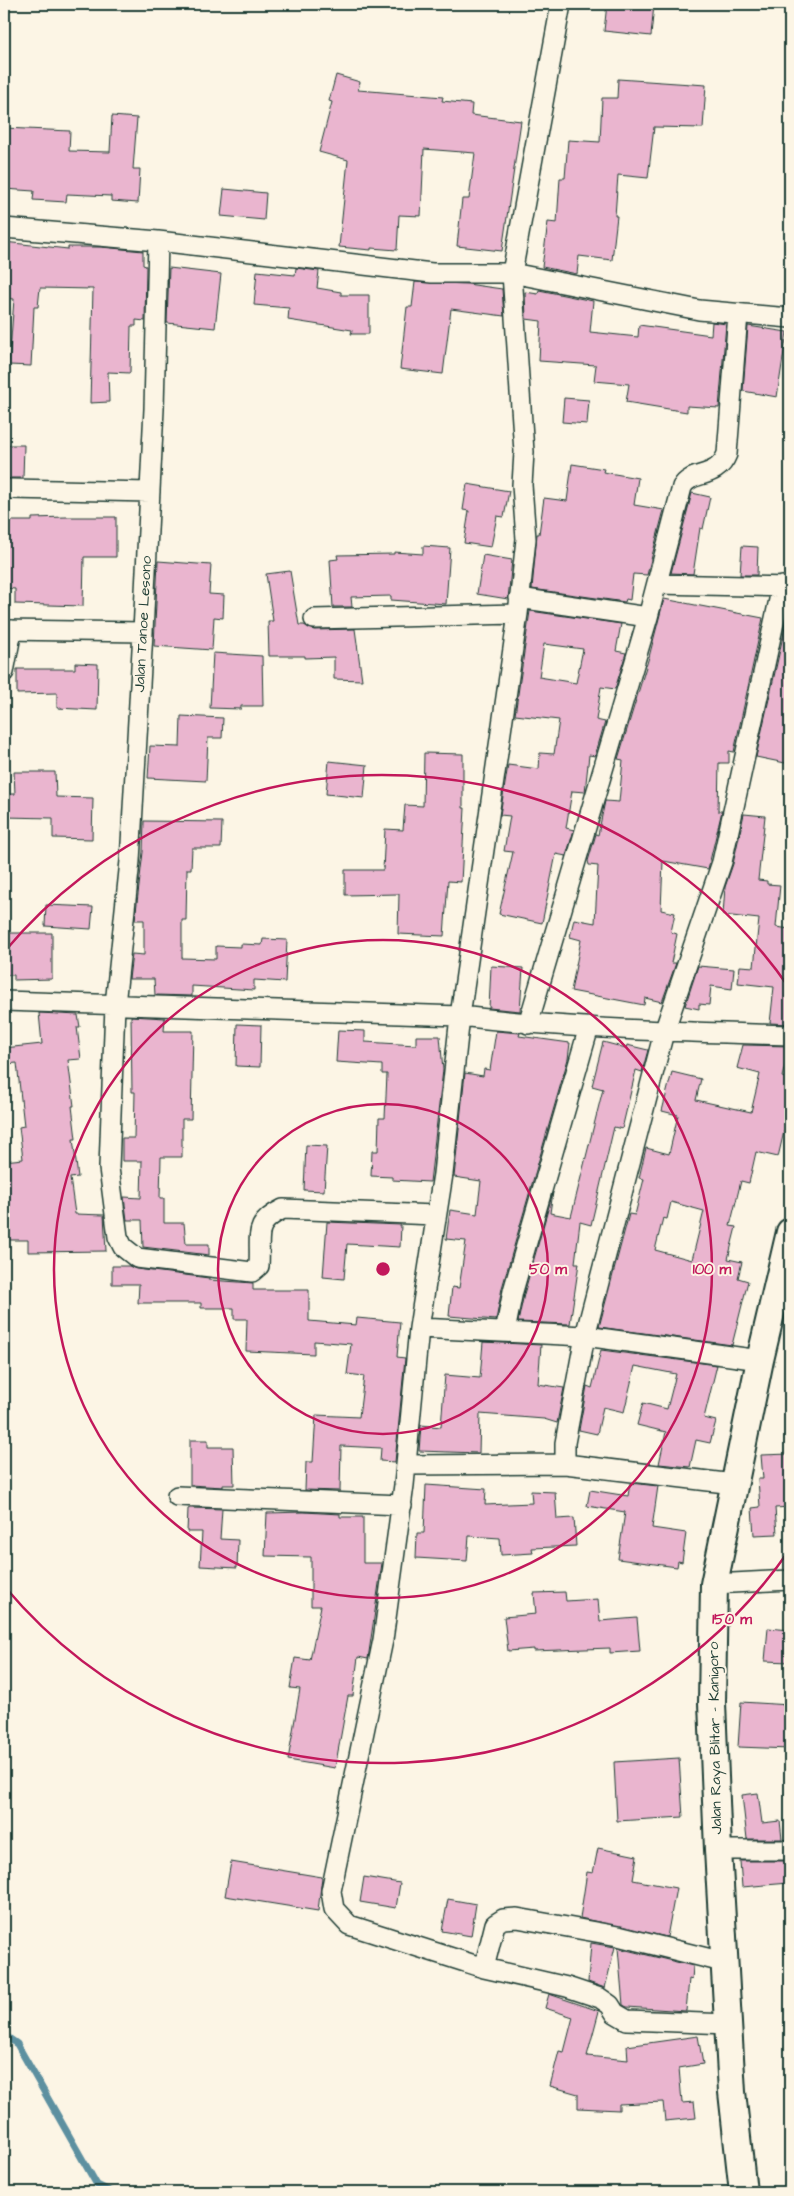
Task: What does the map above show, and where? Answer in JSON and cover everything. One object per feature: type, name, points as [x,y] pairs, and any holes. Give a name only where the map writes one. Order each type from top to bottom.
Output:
[{"type":"main road","name":"Jalan Raya Blitar - Kanigoro","points":[[743,2192],[732,2092],[723,1962],[712,1703],[714,1584],[760,1360],[790,1232]]},
{"type":"street","points":[[561,4],[512,273],[524,452],[522,485],[526,539],[518,606],[460,1016],[443,1174],[419,1328],[402,1505],[383,1640],[331,1891],[334,1909],[349,1925],[484,1968],[567,1987],[600,1998],[610,2005],[615,2013],[627,2020],[728,2024]]},
{"type":"street","points":[[4,228],[158,242],[432,273],[512,273],[699,310],[790,318]]},
{"type":"street","name":"Jalan Tanoe Lesono","points":[[158,242],[150,492],[143,632],[130,861],[115,1005],[109,1168],[118,1238],[129,1253],[137,1258],[252,1272],[259,1266],[260,1226],[267,1217],[283,1209],[436,1215]]},
{"type":"street","points":[[528,1024],[648,617],[682,487],[690,480],[718,468],[727,454],[738,314]]},
{"type":"street","points":[[11,489],[150,492]]},
{"type":"street","points":[[565,1464],[565,1443],[585,1336],[664,1032],[722,862],[786,586],[657,584]]},
{"type":"street","points":[[314,618],[518,606],[648,617]]},
{"type":"street","points":[[4,672],[8,630],[143,632]]},
{"type":"street","points":[[4,1001],[460,1016],[528,1024],[589,1026],[664,1032],[790,1034]]},
{"type":"street","points":[[505,1332],[513,1291],[589,1026]]},
{"type":"street","points":[[419,1328],[585,1336],[760,1360]]},
{"type":"street","points":[[406,1465],[565,1464],[734,1484]]},
{"type":"street","points":[[177,1496],[402,1505]]},
{"type":"street","points":[[714,1584],[790,1580]]},
{"type":"street","points":[[718,1850],[790,1850]]},
{"type":"street","points":[[484,1968],[495,1924],[503,1919],[517,1918],[618,1936],[723,1962]]},
{"type":"building","points":[[607,4],[654,4],[651,36],[604,31]]},
{"type":"building","points":[[336,75],[360,82],[358,90],[443,97],[442,101],[472,104],[471,115],[521,121],[502,251],[457,246],[462,199],[469,199],[475,153],[424,149],[421,216],[399,215],[397,250],[339,247],[348,160],[319,152],[332,102],[329,101]]},
{"type":"building","points":[[618,79],[706,85],[703,128],[654,127],[648,178],[618,175],[615,216],[617,216],[612,260],[579,256],[577,274],[542,267],[548,222],[557,223],[560,178],[565,178],[568,140],[600,142],[602,98],[617,98]]},
{"type":"building","points":[[112,116],[137,118],[133,169],[140,169],[138,203],[111,201],[111,196],[67,194],[66,202],[33,200],[34,191],[4,189],[4,128],[70,131],[69,151],[110,152]]},
{"type":"building","points":[[224,189],[266,193],[264,220],[221,216]]},
{"type":"building","points":[[4,242],[68,249],[68,247],[101,247],[143,251],[143,265],[146,266],[145,321],[136,320],[136,326],[131,326],[130,373],[108,372],[109,402],[90,403],[93,289],[40,288],[38,307],[34,307],[31,366],[9,365],[14,299],[4,298]]},
{"type":"building","points":[[169,268],[221,274],[215,328],[167,323]]},
{"type":"building","points":[[296,268],[319,271],[317,288],[341,292],[341,295],[369,295],[369,334],[351,334],[352,330],[288,320],[289,308],[254,305],[257,271],[295,275]]},
{"type":"building","points":[[415,282],[467,284],[502,289],[504,316],[451,309],[443,374],[400,369],[407,307],[412,307]]},
{"type":"building","points":[[539,290],[593,301],[590,332],[638,337],[639,325],[711,335],[712,322],[726,324],[719,408],[687,406],[687,412],[626,402],[629,384],[594,381],[596,365],[539,361],[541,321],[526,319],[525,292],[538,294]]},
{"type":"building","points":[[748,326],[787,332],[777,397],[743,391]]},
{"type":"building","points":[[564,398],[589,400],[587,424],[562,422]]},
{"type":"building","points":[[4,445],[24,445],[23,478],[11,478],[4,481]]},
{"type":"building","points":[[572,464],[604,469],[603,472],[638,478],[634,505],[664,510],[647,575],[633,574],[630,600],[626,599],[625,602],[532,589],[537,534],[539,534],[544,498],[567,501]]},
{"type":"building","points":[[467,484],[509,491],[504,517],[497,516],[491,547],[464,543],[469,511],[463,510]]},
{"type":"building","points":[[692,493],[710,497],[703,529],[700,528],[693,574],[671,573]]},
{"type":"building","points":[[116,517],[116,557],[84,557],[83,606],[15,604],[15,589],[4,588],[4,521],[32,521],[32,518]]},
{"type":"building","points":[[423,546],[450,548],[446,604],[391,600],[391,596],[351,597],[352,607],[333,607],[330,560],[338,559],[337,555],[394,554],[394,552],[423,554]]},
{"type":"building","points":[[742,546],[758,547],[757,575],[740,575]]},
{"type":"building","points":[[483,555],[512,560],[508,599],[477,594]]},
{"type":"building","points":[[158,561],[211,565],[209,594],[224,595],[223,618],[214,617],[212,650],[154,646]]},
{"type":"building","points":[[290,571],[299,625],[304,625],[314,630],[355,629],[362,680],[334,679],[334,657],[269,656],[268,621],[273,621],[266,574]]},
{"type":"building","points":[[664,599],[763,618],[734,752],[729,751],[729,763],[719,763],[718,811],[722,811],[708,869],[663,861],[661,910],[675,913],[671,932],[677,934],[671,963],[676,963],[662,1002],[645,998],[644,1005],[571,991],[581,940],[570,937],[574,919],[595,923],[598,866],[589,865],[588,861],[596,834],[598,835],[605,801],[619,802],[623,760],[618,759],[649,657]]},
{"type":"building","points":[[530,611],[621,624],[616,651],[626,653],[615,689],[601,687],[596,720],[605,722],[595,756],[589,755],[585,792],[572,791],[566,828],[574,830],[566,856],[556,854],[542,923],[499,914],[513,852],[504,851],[510,816],[500,815],[508,765],[539,769],[540,753],[554,754],[559,720],[515,715]],"holes":[[[544,644],[583,649],[576,683],[539,677]]]},
{"type":"building","points":[[786,623],[790,624],[790,764],[756,757]]},
{"type":"building","points":[[213,653],[262,656],[263,706],[241,706],[241,709],[210,708]]},
{"type":"building","points":[[75,663],[98,664],[97,710],[57,708],[57,693],[17,694],[17,669],[75,669]]},
{"type":"building","points":[[181,716],[223,718],[222,738],[208,738],[206,781],[148,778],[150,746],[180,747]]},
{"type":"building","points":[[424,753],[463,754],[463,808],[465,808],[461,882],[448,881],[444,936],[398,934],[399,894],[345,895],[345,870],[383,870],[385,829],[403,830],[405,805],[423,806]]},
{"type":"building","points":[[329,761],[367,765],[364,798],[326,794]]},
{"type":"building","points":[[14,772],[55,772],[56,797],[93,798],[92,839],[53,838],[53,818],[4,817],[4,794],[15,794]]},
{"type":"building","points":[[744,814],[765,816],[758,880],[767,881],[767,884],[780,885],[776,927],[790,929],[790,1024],[770,1023],[774,987],[738,983],[740,966],[754,967],[759,919],[723,915],[725,887],[733,864]]},
{"type":"building","points":[[144,821],[222,822],[221,848],[192,848],[191,869],[187,869],[186,920],[182,920],[182,958],[216,959],[216,946],[241,947],[241,944],[262,945],[263,939],[287,940],[285,982],[254,980],[254,990],[192,986],[192,996],[155,995],[154,979],[129,979],[132,954],[144,955],[144,920],[135,920],[143,852]]},
{"type":"building","points":[[46,905],[93,907],[91,929],[45,926]]},
{"type":"building","points":[[4,933],[52,933],[52,979],[14,980],[14,975],[4,975]]},
{"type":"building","points":[[491,966],[523,968],[520,1011],[489,1008]]},
{"type":"building","points":[[698,966],[734,969],[732,989],[711,986],[709,1005],[699,1004],[699,1009],[685,1006]]},
{"type":"building","points":[[39,1013],[78,1015],[80,1027],[77,1027],[81,1059],[68,1060],[74,1106],[72,1106],[76,1139],[73,1139],[78,1177],[70,1178],[75,1214],[104,1215],[106,1251],[28,1252],[28,1240],[8,1240],[8,1205],[4,1205],[4,1161],[23,1159],[19,1127],[24,1126],[17,1063],[6,1064],[4,1048],[42,1044]]},
{"type":"building","points":[[131,1016],[165,1018],[164,1031],[193,1031],[191,1119],[182,1119],[182,1157],[161,1157],[160,1198],[164,1198],[164,1223],[184,1223],[186,1244],[209,1244],[209,1255],[143,1247],[142,1220],[127,1220],[124,1197],[141,1198],[142,1161],[122,1161],[122,1138],[134,1138],[135,1092],[132,1092]]},
{"type":"building","points":[[237,1024],[261,1025],[260,1067],[236,1066]]},
{"type":"building","points":[[338,1030],[365,1031],[365,1042],[416,1045],[416,1036],[440,1036],[443,1070],[430,1182],[392,1180],[392,1177],[371,1176],[372,1151],[378,1151],[379,1118],[385,1118],[387,1074],[382,1074],[382,1065],[336,1062]]},
{"type":"building","points":[[496,1031],[520,1033],[519,1036],[570,1043],[568,1059],[502,1288],[496,1320],[449,1316],[452,1287],[459,1288],[466,1241],[446,1239],[450,1210],[477,1214],[481,1181],[454,1177],[465,1073],[483,1076],[484,1069],[490,1070]]},
{"type":"building","points":[[603,1042],[626,1048],[627,1045],[648,1050],[642,1072],[636,1070],[622,1129],[614,1127],[591,1225],[580,1222],[575,1263],[579,1263],[570,1324],[518,1322],[553,1192],[550,1213],[571,1217],[603,1089],[592,1086]]},
{"type":"building","points":[[743,1045],[790,1046],[782,1077],[790,1079],[790,1106],[778,1157],[756,1152],[749,1183],[741,1181],[730,1226],[736,1227],[728,1259],[742,1262],[738,1278],[748,1281],[732,1345],[599,1327],[629,1214],[635,1215],[644,1179],[639,1178],[646,1148],[669,1154],[678,1115],[662,1111],[672,1072],[701,1079],[696,1100],[751,1112],[760,1074],[737,1068]],"holes":[[[671,1202],[704,1211],[692,1260],[655,1250],[663,1218],[667,1219]]]},
{"type":"building","points":[[306,1145],[327,1146],[324,1191],[304,1190]]},
{"type":"building","points":[[327,1222],[401,1225],[400,1247],[347,1244],[344,1279],[323,1277]]},
{"type":"building","points":[[112,1266],[129,1266],[136,1269],[209,1278],[209,1280],[253,1283],[253,1290],[309,1290],[309,1321],[356,1325],[357,1318],[400,1322],[397,1357],[405,1358],[395,1462],[380,1461],[381,1448],[341,1446],[340,1491],[305,1490],[306,1462],[313,1462],[316,1415],[359,1417],[364,1376],[347,1374],[351,1344],[314,1341],[314,1354],[246,1351],[247,1319],[234,1319],[234,1308],[201,1308],[201,1303],[138,1303],[139,1284],[112,1284]]},
{"type":"building","points":[[483,1342],[541,1345],[538,1384],[564,1388],[557,1423],[544,1419],[480,1414],[479,1453],[419,1451],[421,1425],[441,1427],[445,1375],[480,1378]]},
{"type":"building","points":[[601,1350],[717,1365],[704,1418],[716,1421],[710,1443],[696,1440],[690,1467],[659,1464],[666,1432],[637,1425],[643,1403],[667,1409],[676,1374],[635,1366],[624,1412],[603,1407],[597,1434],[579,1430],[587,1386],[592,1388]]},
{"type":"building","points":[[190,1440],[208,1440],[208,1447],[233,1447],[234,1485],[223,1485],[223,1487],[190,1485]]},
{"type":"building","points":[[790,1454],[790,1507],[775,1508],[777,1534],[754,1535],[752,1508],[760,1507],[758,1479],[763,1479],[761,1455]]},
{"type":"building","points":[[630,1483],[658,1486],[652,1528],[686,1533],[682,1562],[678,1561],[677,1567],[618,1559],[625,1512],[587,1506],[590,1490],[628,1496]]},
{"type":"building","points":[[426,1485],[486,1489],[485,1505],[532,1503],[531,1491],[555,1492],[557,1519],[574,1518],[576,1546],[532,1548],[533,1553],[501,1555],[500,1538],[469,1536],[467,1561],[416,1558],[417,1533],[424,1533]]},
{"type":"building","points":[[188,1509],[222,1509],[220,1539],[238,1540],[237,1568],[200,1566],[202,1532],[187,1532]]},
{"type":"building","points":[[304,1512],[340,1514],[340,1517],[363,1517],[363,1563],[382,1563],[368,1659],[358,1657],[353,1696],[348,1696],[335,1768],[288,1760],[300,1689],[290,1688],[295,1658],[310,1660],[321,1606],[311,1606],[311,1557],[265,1556],[267,1513]]},
{"type":"building","points":[[565,1592],[566,1601],[598,1599],[600,1621],[637,1618],[640,1651],[610,1653],[610,1648],[508,1651],[504,1617],[536,1614],[534,1593]]},
{"type":"building","points":[[768,1628],[790,1630],[790,1662],[765,1661]]},
{"type":"building","points":[[741,1702],[790,1705],[790,1749],[738,1747]]},
{"type":"building","points":[[679,1758],[683,1817],[617,1821],[614,1762]]},
{"type":"building","points":[[758,1793],[762,1823],[780,1821],[782,1839],[747,1839],[742,1795]]},
{"type":"building","points":[[598,1848],[637,1856],[633,1880],[676,1888],[667,1937],[580,1918],[587,1872],[593,1873]]},
{"type":"building","points":[[740,1861],[787,1861],[789,1883],[742,1887]]},
{"type":"building","points":[[231,1862],[322,1877],[318,1911],[225,1896]]},
{"type":"building","points":[[364,1877],[400,1883],[396,1908],[360,1902]]},
{"type":"building","points":[[448,1899],[476,1904],[471,1936],[442,1931]]},
{"type":"building","points":[[591,1943],[615,1947],[605,1988],[588,1982]]},
{"type":"building","points":[[618,1948],[693,1966],[692,1980],[689,1979],[686,2011],[627,2007],[623,2005]]},
{"type":"building","points":[[549,1994],[599,2011],[587,2056],[628,2060],[627,2046],[698,2036],[703,2064],[679,2068],[682,2103],[694,2102],[696,2118],[665,2121],[663,2102],[619,2104],[619,2110],[578,2108],[578,2094],[550,2086],[559,2051],[564,2052],[573,2017],[545,2008]]},
{"type":"waterway","points":[[4,2035],[17,2044],[97,2185],[111,2192]]}]
